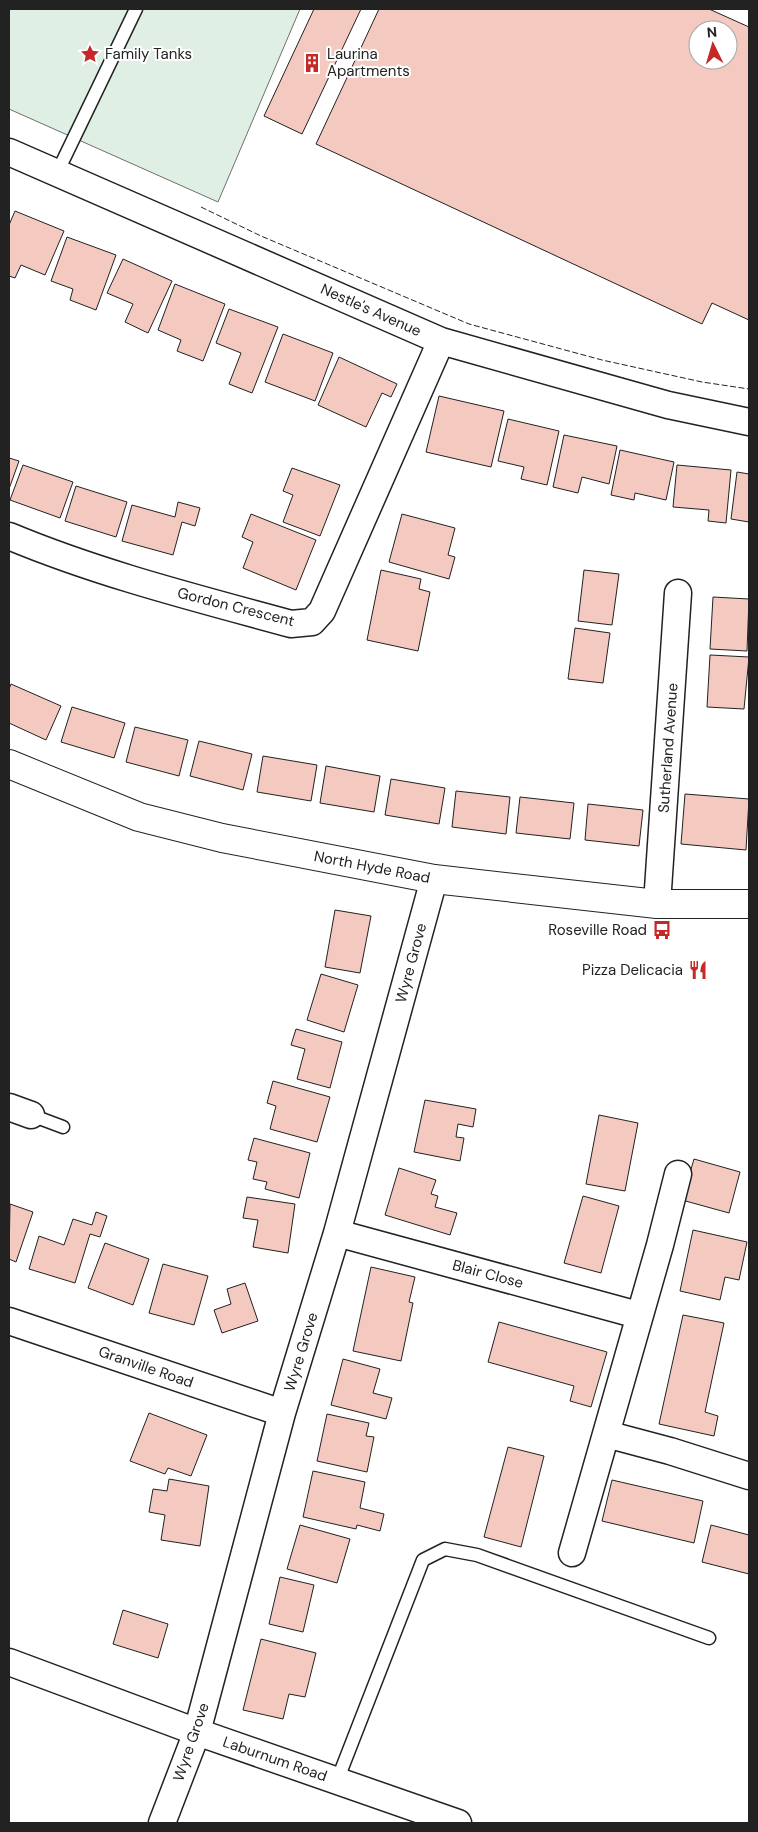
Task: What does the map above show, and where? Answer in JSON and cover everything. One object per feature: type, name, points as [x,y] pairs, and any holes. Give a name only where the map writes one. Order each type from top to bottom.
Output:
[{"type":"main road","name":"North Hyde Road","points":[[9,764],[139,817],[222,838],[434,880],[657,904],[749,904]]},
{"type":"street","name":"Nestle's Avenue","points":[[9,152],[441,341],[668,405],[749,422]]},
{"type":"street","name":"Gordon Crescent","points":[[9,536],[40,549],[167,590],[291,624],[312,622],[322,611],[441,341]]},
{"type":"street","name":"Sutherland Avenue","points":[[657,904],[678,593]]},
{"type":"street","name":"Wyre Grove","points":[[162,1823],[197,1732],[282,1413],[337,1233],[434,880]]},
{"type":"street","points":[[572,1553],[638,1315],[660,1245],[678,1174]]},
{"type":"street","name":"Blair Close","points":[[337,1233],[638,1315]]},
{"type":"street","name":"Granville Road","points":[[9,1321],[282,1413]]},
{"type":"street","points":[[606,1434],[670,1450],[749,1476]]},
{"type":"street","name":"Laburnum Road","points":[[9,1662],[197,1732],[458,1823]]},
{"type":"lane","points":[[57,173],[136,9]]},
{"type":"lane","points":[[20,1111],[63,1127]]},
{"type":"lane","points":[[337,1781],[423,1560],[445,1549],[476,1555],[709,1638]]},
{"type":"green space","points":[[9,9],[300,9],[218,202],[9,109]]},
{"type":"building","name":"Laurina Apartments","points":[[314,9],[361,9],[302,134],[264,116]]},
{"type":"building","points":[[379,9],[709,9],[733,20],[688,20],[688,70],[738,70],[738,22],[749,27],[749,320],[712,303],[702,324],[316,144]]},
{"type":"building","points":[[15,211],[64,231],[45,275],[21,265],[15,278],[9,276],[9,225]]},
{"type":"building","points":[[67,237],[116,255],[96,310],[70,300],[73,289],[51,281]]},
{"type":"building","points":[[123,259],[172,281],[148,333],[125,322],[133,304],[107,293]]},
{"type":"building","points":[[175,284],[225,304],[203,361],[177,351],[181,340],[158,330]]},
{"type":"building","points":[[229,309],[278,327],[252,393],[229,384],[241,353],[216,343]]},
{"type":"building","points":[[283,334],[333,353],[315,401],[265,382]]},
{"type":"building","points":[[339,357],[397,384],[391,397],[382,393],[366,427],[318,405]]},
{"type":"building","points":[[439,396],[504,411],[491,467],[426,452]]},
{"type":"building","points":[[508,419],[559,431],[547,485],[521,479],[524,467],[498,461]]},
{"type":"building","points":[[564,435],[617,446],[609,484],[582,477],[578,493],[553,487]]},
{"type":"building","points":[[620,450],[674,462],[666,500],[635,493],[634,500],[611,495]]},
{"type":"building","points":[[9,458],[19,461],[9,489]]},
{"type":"building","points":[[23,465],[73,482],[60,518],[10,500]]},
{"type":"building","points":[[677,465],[731,470],[726,523],[708,521],[709,510],[673,507]]},
{"type":"building","points":[[292,468],[340,485],[320,536],[283,522],[293,495],[283,491]]},
{"type":"building","points":[[737,472],[749,474],[749,522],[731,519]]},
{"type":"building","points":[[76,486],[127,502],[116,537],[65,521]]},
{"type":"building","points":[[178,502],[200,508],[195,526],[182,522],[173,555],[122,541],[132,505],[175,517]]},
{"type":"building","points":[[251,514],[316,540],[296,590],[243,568],[253,542],[242,537]]},
{"type":"building","points":[[402,514],[455,528],[448,555],[455,557],[449,579],[389,562]]},
{"type":"building","points":[[381,570],[421,579],[419,589],[430,592],[418,651],[367,640]]},
{"type":"building","points":[[584,570],[619,574],[612,625],[578,621]]},
{"type":"building","points":[[713,597],[749,599],[747,651],[710,649]]},
{"type":"building","points":[[575,628],[610,633],[603,683],[568,679]]},
{"type":"building","points":[[710,655],[749,657],[744,709],[707,707]]},
{"type":"building","points":[[11,684],[61,706],[46,740],[9,723],[9,689]]},
{"type":"building","points":[[72,707],[125,723],[114,758],[61,742]]},
{"type":"building","points":[[135,727],[188,740],[179,776],[126,762]]},
{"type":"building","points":[[199,741],[252,754],[243,790],[190,776]]},
{"type":"building","points":[[263,756],[317,765],[311,801],[257,792]]},
{"type":"building","points":[[326,766],[380,776],[374,812],[320,803]]},
{"type":"building","points":[[391,779],[445,788],[439,824],[385,815]]},
{"type":"building","points":[[456,791],[510,797],[506,834],[452,827]]},
{"type":"building","points":[[685,794],[749,799],[746,850],[681,844]]},
{"type":"building","points":[[520,797],[574,803],[570,839],[516,833]]},
{"type":"building","points":[[588,804],[643,810],[639,846],[585,840]]},
{"type":"building","points":[[335,910],[371,916],[360,973],[325,967]]},
{"type":"building","points":[[321,974],[358,985],[344,1032],[307,1020]]},
{"type":"building","points":[[296,1029],[342,1042],[330,1088],[297,1079],[305,1049],[291,1045]]},
{"type":"building","points":[[273,1081],[330,1097],[317,1142],[270,1129],[276,1106],[267,1103]]},
{"type":"building","points":[[425,1100],[476,1109],[473,1127],[458,1124],[456,1137],[464,1138],[460,1161],[414,1152]]},
{"type":"building","points":[[599,1115],[638,1123],[625,1191],[586,1184]]},
{"type":"building","points":[[254,1138],[310,1153],[299,1198],[265,1189],[267,1182],[253,1179],[257,1162],[248,1160]]},
{"type":"building","points":[[694,1159],[740,1172],[729,1213],[682,1200]]},
{"type":"building","points":[[399,1168],[436,1180],[431,1194],[438,1196],[435,1207],[457,1213],[450,1235],[385,1215]]},
{"type":"building","points":[[583,1196],[619,1206],[601,1273],[564,1263]]},
{"type":"building","points":[[247,1197],[295,1204],[288,1253],[253,1247],[258,1220],[243,1218]]},
{"type":"building","points":[[10,1204],[33,1212],[16,1262],[9,1259]]},
{"type":"building","points":[[96,1212],[107,1216],[100,1237],[90,1234],[75,1283],[29,1269],[39,1236],[64,1245],[73,1219],[92,1225]]},
{"type":"building","points":[[693,1230],[747,1242],[739,1280],[725,1277],[720,1300],[680,1291]]},
{"type":"building","points":[[105,1243],[149,1259],[133,1305],[88,1288]]},
{"type":"building","points":[[163,1264],[208,1276],[194,1325],[149,1313]]},
{"type":"building","points":[[371,1267],[415,1277],[409,1302],[413,1303],[401,1361],[353,1351]]},
{"type":"building","points":[[245,1283],[258,1321],[222,1333],[214,1310],[231,1304],[227,1289]]},
{"type":"building","points":[[683,1315],[724,1323],[705,1412],[718,1416],[714,1436],[659,1424]]},
{"type":"building","points":[[499,1322],[607,1352],[591,1407],[570,1401],[574,1386],[488,1362]]},
{"type":"building","points":[[343,1359],[380,1369],[373,1393],[392,1398],[386,1419],[331,1405]]},
{"type":"building","points":[[149,1413],[207,1435],[191,1476],[168,1468],[165,1474],[130,1461]]},
{"type":"building","points":[[327,1414],[369,1423],[366,1436],[374,1437],[367,1472],[317,1461]]},
{"type":"building","points":[[508,1447],[544,1456],[521,1547],[484,1537]]},
{"type":"building","points":[[313,1471],[365,1482],[360,1508],[384,1514],[380,1531],[357,1525],[356,1529],[303,1517]]},
{"type":"building","points":[[169,1479],[209,1486],[200,1546],[161,1540],[165,1515],[149,1512],[153,1489],[167,1491]]},
{"type":"building","points":[[612,1480],[703,1501],[694,1543],[602,1521]]},
{"type":"building","points":[[300,1525],[350,1539],[337,1583],[287,1569]]},
{"type":"building","points":[[711,1525],[749,1535],[749,1574],[702,1562]]},
{"type":"building","points":[[280,1577],[314,1585],[303,1632],[269,1624]]},
{"type":"building","points":[[123,1610],[168,1624],[158,1658],[113,1644]]},
{"type":"building","points":[[261,1639],[316,1653],[305,1697],[289,1694],[283,1719],[243,1710]]},
{"type":"fence","points":[[201,207],[261,236],[469,324],[602,360],[702,382],[749,389]]},
{"type":"place","name":"Family Tanks","points":[[90,54]]},
{"type":"place","name":"Laurina Apartments","points":[[312,63]]},
{"type":"place","name":"Roseville Road","points":[[662,930]]},
{"type":"place","name":"Pizza Delicacia","points":[[698,970]]}]
